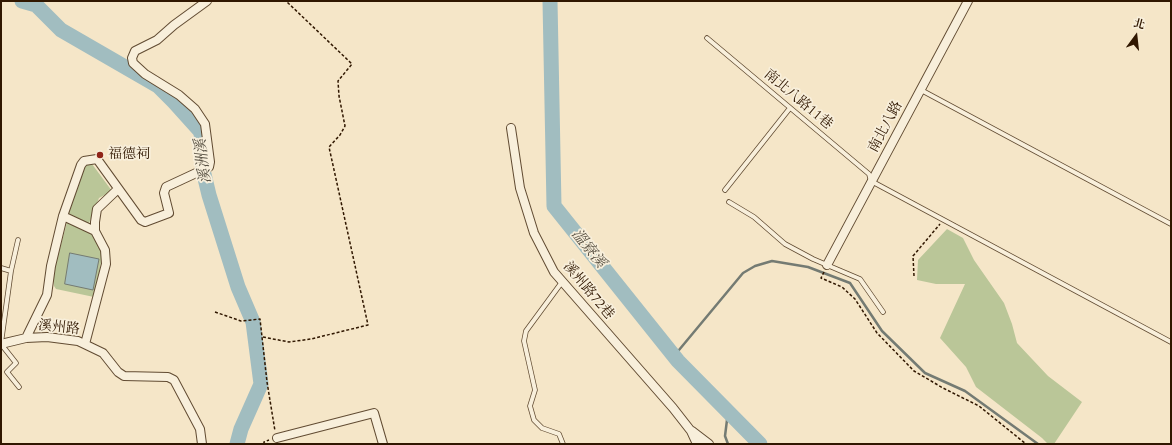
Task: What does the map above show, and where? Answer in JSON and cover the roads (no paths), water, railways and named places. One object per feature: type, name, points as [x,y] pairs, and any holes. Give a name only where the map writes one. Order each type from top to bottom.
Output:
[{"type":"street","points":[[26,338],[47,295],[51,266],[63,216],[81,165],[84,161],[97,159],[141,220],[145,222],[169,213],[164,193],[166,187],[209,167],[210,162],[206,124],[180,95],[145,74],[133,63],[132,58],[134,51],[157,40],[206,1]]},
{"type":"street","name":"南北八路","points":[[827,265],[968,1]]},
{"type":"street","name":"溪州路72巷","points":[[512,128],[520,188],[534,233],[554,272],[673,408],[691,431],[697,444]]},
{"type":"street","points":[[85,344],[106,264],[105,250],[95,231],[97,209],[118,189]]},
{"type":"street","points":[[63,216],[95,231]]},
{"type":"street","name":"溪州路","points":[[1,343],[26,338],[47,337],[78,341],[103,353],[118,372],[124,376],[168,377],[174,380],[200,429],[202,444]]},
{"type":"street","points":[[277,438],[374,413],[383,444]]},
{"type":"street","points":[[691,431],[709,444]]},
{"type":"lane","name":"南北八路11巷","points":[[707,38],[869,174],[871,181]]},
{"type":"lane","points":[[920,90],[1171,224]]},
{"type":"lane","points":[[725,190],[790,108]]},
{"type":"lane","points":[[871,181],[1171,342]]},
{"type":"lane","points":[[729,202],[754,217],[785,244],[813,259],[860,279],[883,312]]},
{"type":"lane","points":[[18,240],[11,271],[1,343],[16,363],[7,372],[19,387]]},
{"type":"lane","points":[[1,268],[11,271]]},
{"type":"lane","points":[[562,282],[526,331],[524,341],[535,390],[530,406],[534,420],[542,428],[559,434],[563,444]]},
{"type":"water","points":[[70,253],[99,259],[93,290],[65,284]]},
{"type":"waterway","name":"溪洲溪","points":[[22,1],[36,5],[61,30],[158,86],[201,132],[203,170],[209,195],[238,287],[253,322],[261,384],[241,429],[237,444]]},
{"type":"waterway","name":"溫寮溪","points":[[550,1],[554,206],[678,361],[760,444]]},
{"type":"waterway","points":[[674,356],[743,273],[755,266],[772,261],[808,267],[850,283],[882,331],[925,373],[965,391],[1038,444]]},
{"type":"waterway","points":[[728,412],[725,436],[728,444]]},
{"type":"place","name":"福德祠","points":[[100,155]]}]
